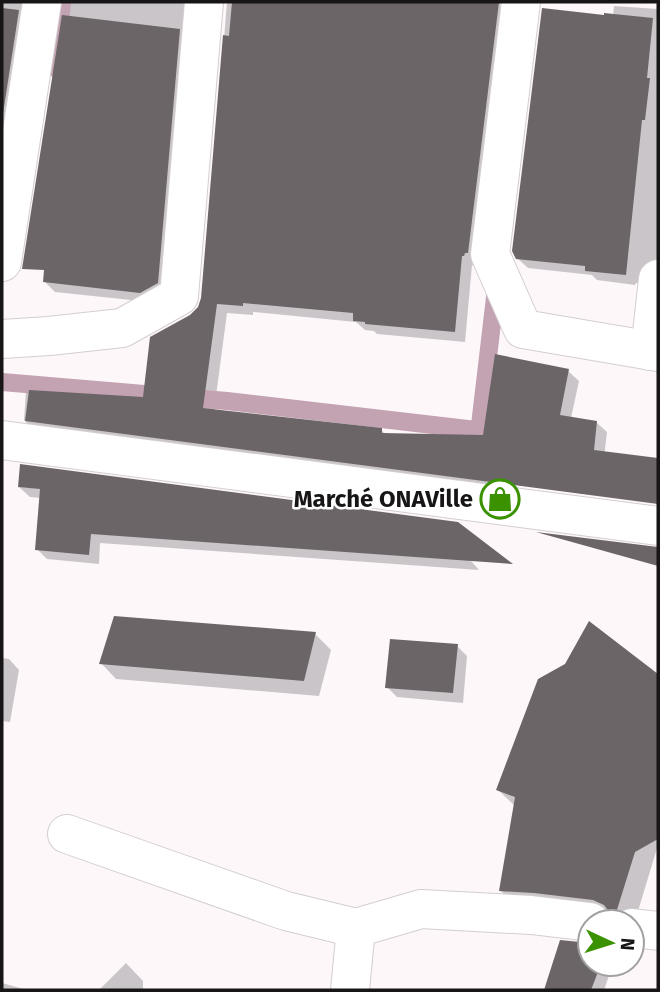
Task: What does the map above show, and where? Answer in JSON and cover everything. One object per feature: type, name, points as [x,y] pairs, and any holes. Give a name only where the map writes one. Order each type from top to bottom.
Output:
[{"type":"street","points":[[2,262],[42,2]]},
{"type":"street","points":[[2,339],[50,337],[122,328],[179,296],[204,2]]},
{"type":"street","points":[[521,2],[490,254],[523,329],[654,352],[658,279]]},
{"type":"street","points":[[2,440],[658,526]]},
{"type":"street","points":[[67,834],[286,911],[356,928],[421,909],[576,920]]},
{"type":"street","points":[[350,990],[356,928]]},
{"type":"building","points":[[232,2],[499,2],[468,253],[462,256],[455,332],[365,324],[353,321],[353,313],[243,303],[243,306],[217,304],[203,408],[382,428],[382,433],[483,435],[495,354],[569,369],[560,415],[597,421],[594,450],[658,458],[658,504],[25,421],[29,390],[143,397],[150,337],[190,315],[198,307],[201,298],[223,35],[229,36]]},
{"type":"building","points":[[2,8],[19,10],[2,120]]},
{"type":"building","points":[[542,8],[653,18],[647,78],[650,78],[645,120],[642,120],[626,275],[585,271],[585,266],[516,259],[512,251]]},
{"type":"building","points":[[62,15],[180,29],[158,283],[140,293],[43,282],[44,270],[22,269]]},
{"type":"building","points":[[20,464],[458,522],[513,564],[91,534],[89,555],[35,550],[40,489],[18,487]]},
{"type":"building","points":[[536,532],[658,547],[658,566]]},
{"type":"building","points":[[114,616],[316,632],[304,681],[99,664]]},
{"type":"building","points":[[589,621],[658,674],[658,839],[635,852],[618,908],[606,908],[593,900],[499,891],[515,797],[496,790],[538,679],[565,664]]},
{"type":"building","points":[[390,639],[458,644],[453,693],[385,688]]},
{"type":"building","points":[[560,940],[576,942],[576,978],[596,978],[591,990],[544,990]]},
{"type":"waterway","points":[[55,68],[62,2]]},
{"type":"waterway","points":[[2,382],[227,401],[476,430],[480,425],[496,289]]},
{"type":"place","name":"Marché ONAVille","points":[[500,499]]}]
